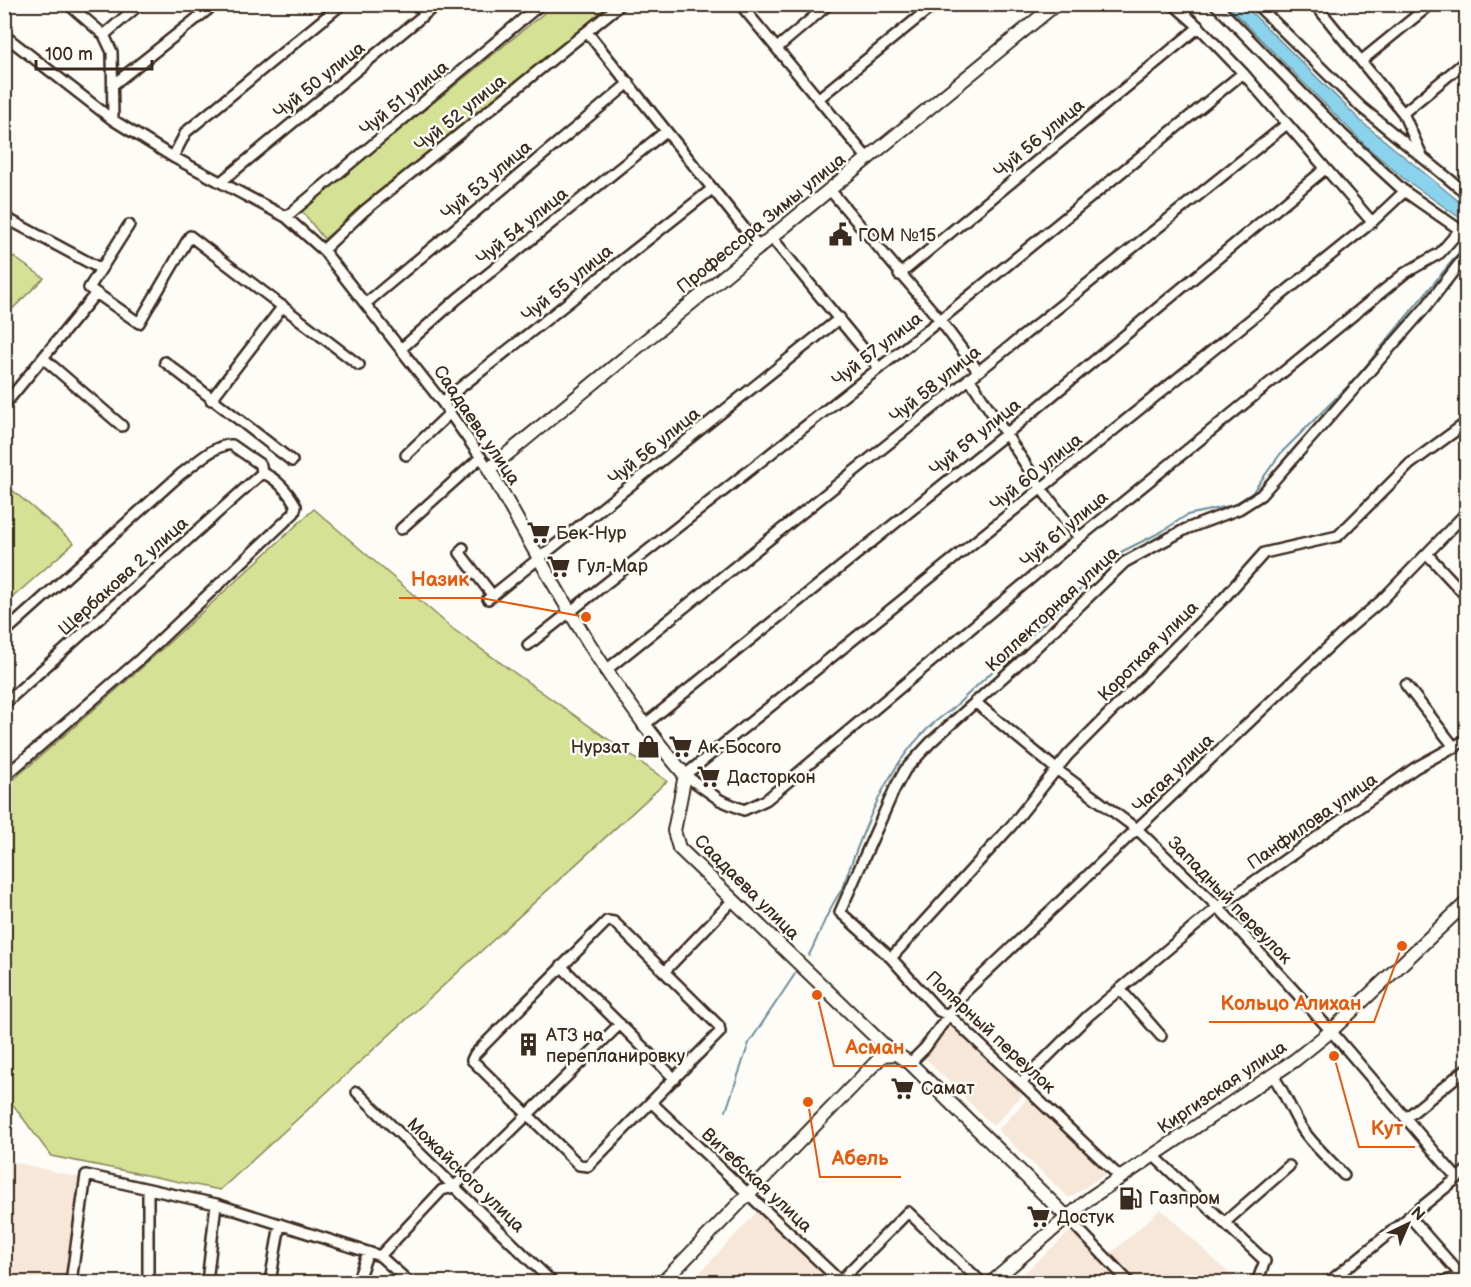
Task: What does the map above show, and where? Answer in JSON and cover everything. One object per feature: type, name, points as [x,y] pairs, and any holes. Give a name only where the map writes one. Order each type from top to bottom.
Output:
[{"type":"street","points":[[68,4],[104,35],[112,52],[113,120]]},
{"type":"street","points":[[104,35],[140,4]]},
{"type":"street","points":[[114,84],[215,4]]},
{"type":"street","points":[[173,157],[186,132],[342,4]]},
{"type":"street","name":"Чуй 50 улица","points":[[222,181],[437,4]]},
{"type":"street","name":"Чуй 51 улица","points":[[286,217],[541,4]]},
{"type":"street","name":"Чуй 52 улица","points":[[323,250],[364,211],[621,4]]},
{"type":"street","points":[[740,4],[868,159]]},
{"type":"street","points":[[777,48],[829,4]]},
{"type":"street","points":[[819,98],[935,4]]},
{"type":"street","name":"Профессора Зимы улица","points":[[489,469],[1056,4]]},
{"type":"street","points":[[1173,4],[1199,27],[1243,73],[1372,222]]},
{"type":"street","points":[[1215,4],[1342,134],[1405,191],[1463,232]]},
{"type":"street","points":[[1256,4],[1361,107],[1467,193]]},
{"type":"street","points":[[1361,61],[1431,4]]},
{"type":"street","points":[[1318,6],[1403,113],[1424,160]]},
{"type":"street","name":"Чуй 56 улица","points":[[899,275],[1199,27]]},
{"type":"street","points":[[587,32],[760,248]]},
{"type":"street","name":"Саадаева улица","points":[[4,35],[113,120],[173,157],[222,181],[258,205],[286,217],[323,250],[442,402],[481,457],[605,671],[643,726],[685,776],[674,831],[680,849],[886,1048],[910,1063],[1066,1216],[1129,1282]]},
{"type":"street","points":[[1403,113],[1467,61]]},
{"type":"street","name":"Чуй 57 улица","points":[[528,645],[940,321],[1243,73]]},
{"type":"street","name":"Чуй 53 улица","points":[[365,304],[629,83]]},
{"type":"street","name":"Чуй 58 улица","points":[[605,671],[1287,124]]},
{"type":"street","name":"Чуй 54 улица","points":[[401,349],[457,299],[666,131]]},
{"type":"street","name":"Чуй 59 улица","points":[[643,726],[1006,434],[1325,169]]},
{"type":"street","name":"Чуй 55 улица","points":[[442,402],[712,189]]},
{"type":"street","points":[[830,190],[899,275],[940,321],[978,371]]},
{"type":"street","name":"Чуй 60 улица","points":[[685,776],[1372,222],[1405,191]]},
{"type":"street","points":[[4,217],[101,269]]},
{"type":"street","points":[[129,225],[89,288],[139,323],[190,236],[359,365]]},
{"type":"street","name":"Чуй 61 улица","points":[[685,776],[720,800],[744,810],[766,800],[1079,538],[1405,273],[1440,253],[1463,232]]},
{"type":"street","points":[[772,238],[879,368]]},
{"type":"street","name":"Коллекторная улица","points":[[840,912],[905,770],[1125,562],[1186,529],[1239,509],[1260,495],[1425,308],[1467,255]]},
{"type":"street","points":[[6,403],[96,293]]},
{"type":"street","points":[[211,400],[283,306]]},
{"type":"street","name":"Чуй 56 улица","points":[[463,548],[460,553],[491,597],[840,318]]},
{"type":"street","points":[[43,358],[122,426]]},
{"type":"street","points":[[165,362],[292,461]]},
{"type":"street","points":[[969,378],[1041,489],[1079,538]]},
{"type":"street","points":[[406,455],[450,413]]},
{"type":"street","name":"Короткая улица","points":[[891,958],[1012,825],[1056,769],[1224,598],[1264,553],[1338,536],[1410,464],[1467,423]]},
{"type":"street","points":[[4,633],[181,474],[227,444],[261,465],[262,473],[277,482],[296,506],[294,513],[138,661],[4,777]]},
{"type":"street","points":[[401,529],[481,457]]},
{"type":"street","name":"Щербакова 2 улица","points":[[4,704],[262,473]]},
{"type":"street","name":"Чагая улица","points":[[910,1063],[950,1016],[965,992],[1340,636],[1381,601],[1467,513]]},
{"type":"street","points":[[1427,554],[1467,596]]},
{"type":"street","points":[[1406,685],[1455,748]]},
{"type":"street","name":"Западный переулок","points":[[975,702],[1056,769],[1138,830],[1218,907],[1330,1031],[1457,1178]]},
{"type":"street","name":"Панфилова улица","points":[[1022,1082],[1088,1016],[1218,907],[1415,768],[1467,740]]},
{"type":"street","points":[[664,972],[733,900]]},
{"type":"street","name":"Киргизская улица","points":[[992,1282],[1066,1216],[1120,1177],[1273,1076],[1330,1031],[1467,903]]},
{"type":"street","name":"Полярный переулок","points":[[840,912],[891,958],[939,1011],[950,1016],[1022,1082],[1120,1177]]},
{"type":"street","points":[[610,921],[720,1029],[718,1035],[588,1166],[579,1165],[473,1064],[473,1057],[561,966],[603,923],[610,921]]},
{"type":"street","points":[[561,966],[675,1079]]},
{"type":"street","points":[[1120,989],[1161,1036]]},
{"type":"street","points":[[380,1256],[442,1190],[454,1187],[528,1117],[620,1024]]},
{"type":"street","points":[[663,1282],[883,1055],[896,1054]]},
{"type":"street","points":[[1406,1118],[1467,1069]]},
{"type":"street","points":[[1273,1076],[1287,1095],[1290,1109],[1304,1132],[1344,1175]]},
{"type":"street","name":"Можайского улица","points":[[357,1092],[552,1282]]},
{"type":"street","name":"Витебская улица","points":[[651,1102],[840,1281],[908,1212],[981,1282]]},
{"type":"street","points":[[1153,1155],[1265,1261],[1257,1282]]},
{"type":"street","points":[[1224,1223],[1289,1166]]},
{"type":"street","points":[[1329,1282],[1467,1171]]},
{"type":"street","points":[[71,1282],[86,1174],[216,1204],[380,1256],[409,1282]]},
{"type":"street","points":[[148,1189],[148,1282]]},
{"type":"street","points":[[207,1282],[216,1204]]},
{"type":"street","points":[[1409,1216],[1465,1277],[1443,1282]]},
{"type":"street","points":[[270,1282],[280,1224]]},
{"type":"street","points":[[357,1282],[368,1252]]},
{"type":"shaded area","points":[[951,1023],[1024,1093],[993,1126],[925,1058]]},
{"type":"shaded area","points":[[1029,1097],[1108,1172],[1069,1198],[998,1130]]},
{"type":"shaded area","points":[[5,1160],[81,1178],[65,1282],[5,1282]]},
{"type":"shaded area","points":[[1161,1209],[1238,1282],[1138,1282],[1110,1254]]},
{"type":"shaded area","points":[[757,1212],[833,1282],[691,1282]]},
{"type":"shaded area","points":[[1072,1230],[1122,1282],[1014,1282]]},
{"type":"green space","points":[[554,5],[612,5],[324,239],[301,210]]},
{"type":"green space","points":[[5,251],[44,278],[5,316]]},
{"type":"green space","points":[[4,483],[74,543],[5,604],[4,604]]},
{"type":"green space","points":[[314,509],[453,629],[667,781],[220,1190],[51,1156],[5,1094],[5,787],[138,671]]},
{"type":"water","points":[[1227,5],[1244,5],[1363,123],[1466,207],[1466,222],[1403,178],[1366,146]]},
{"type":"waterway","points":[[809,955],[841,891],[882,791],[912,746],[1119,553],[1161,532],[1187,515],[1233,505],[1252,493],[1281,453],[1356,378],[1466,244]]},
{"type":"waterway","points":[[726,1111],[749,1043],[795,974]]},
{"type":"place","name":"ГОМ №15","points":[[840,235]]},
{"type":"place","name":"Бек-Нур","points":[[538,533]]},
{"type":"place","name":"Гул-Мар","points":[[559,566]]},
{"type":"place","name":"Назик","points":[[586,617]]},
{"type":"place","name":"Нурзат","points":[[648,747]]},
{"type":"place","name":"Ак-Босого","points":[[680,747]]},
{"type":"place","name":"Дасторкон","points":[[709,777]]},
{"type":"place","name":"Кольцо Алихан","points":[[1402,946]]},
{"type":"place","name":"Асман","points":[[817,995]]},
{"type":"place","name":"АТЗ на перепланировку","points":[[528,1045]]},
{"type":"place","name":"Кут","points":[[1334,1056]]},
{"type":"place","name":"Самат","points":[[903,1088]]},
{"type":"place","name":"Абель","points":[[808,1102]]},
{"type":"place","name":"Газпром","points":[[1131,1198]]},
{"type":"place","name":"Достук","points":[[1039,1217]]}]
